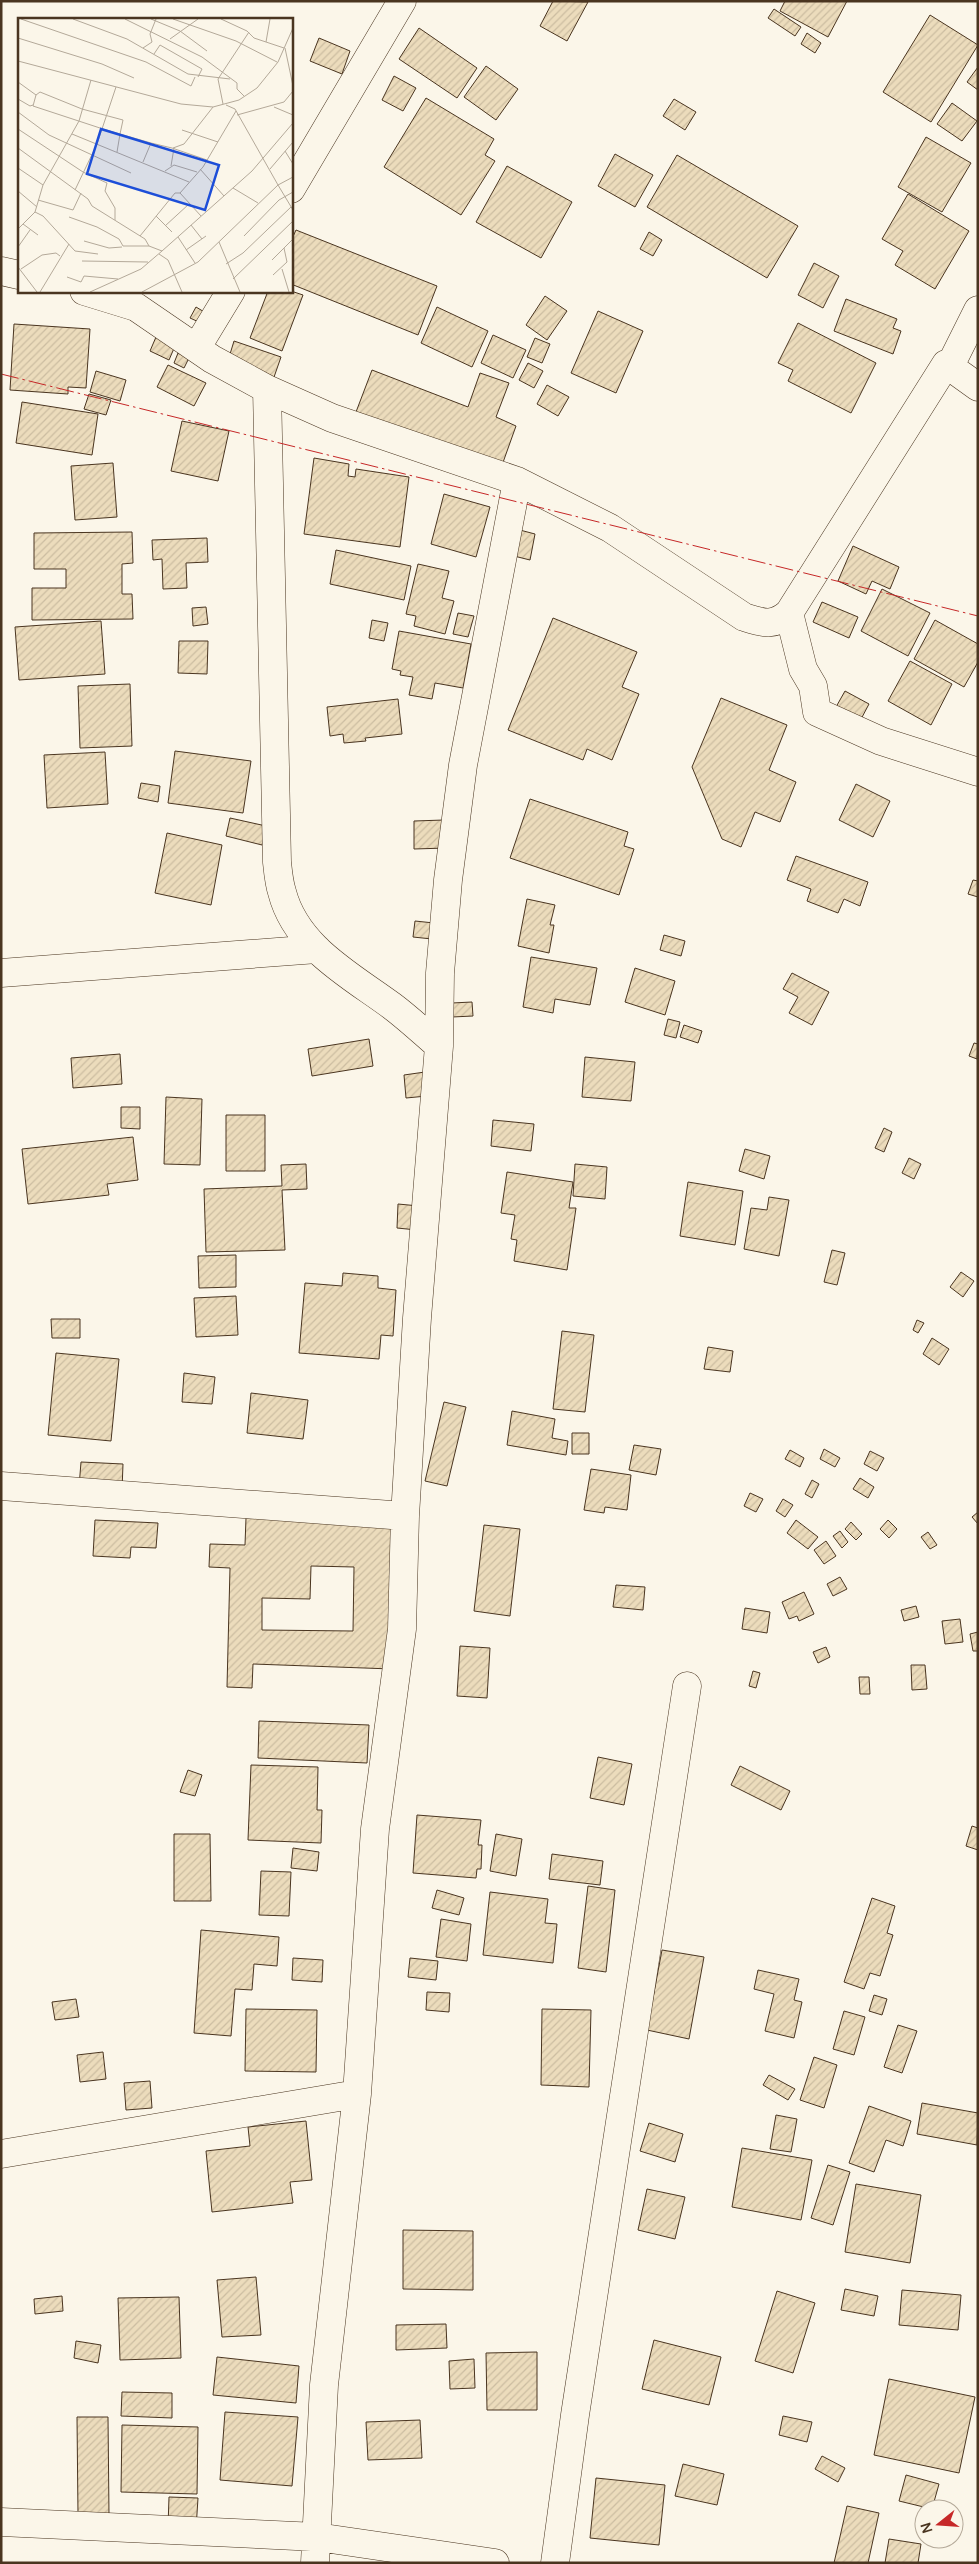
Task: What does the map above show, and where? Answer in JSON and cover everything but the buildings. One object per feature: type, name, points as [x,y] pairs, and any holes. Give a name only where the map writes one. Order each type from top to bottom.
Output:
[{"type":"street","points":[[292,187],[402,1]]},
{"type":"street","points":[[1,271],[18,275]]},
{"type":"street","points":[[87,292],[136,307],[212,360],[267,389],[332,418],[517,481],[610,528],[744,617],[761,622],[776,623],[789,613],[946,364]]},
{"type":"street","points":[[197,348],[230,292]]},
{"type":"street","points":[[946,364],[950,366],[978,310]]},
{"type":"street","points":[[946,364],[978,387]]},
{"type":"street","points":[[267,389],[277,862],[285,900],[295,922],[317,950],[346,975],[392,1006],[439,1046]]},
{"type":"street","points":[[316,2550],[324,2385],[357,2094],[375,1829],[402,1629],[405,1516],[417,1318],[439,1046],[440,973],[446,899],[463,765],[517,481]]},
{"type":"street","points":[[789,613],[803,669],[812,686],[817,712],[881,741],[978,772]]},
{"type":"street","points":[[1,972],[317,950]]},
{"type":"street","points":[[1,1486],[405,1516]]},
{"type":"street","points":[[555,2563],[575,2415],[687,1686]]},
{"type":"street","points":[[1,2154],[357,2094]]},
{"type":"street","points":[[1,2522],[316,2550],[495,2563]]},
{"type":"power","points":[[1,374],[978,616]]}]
